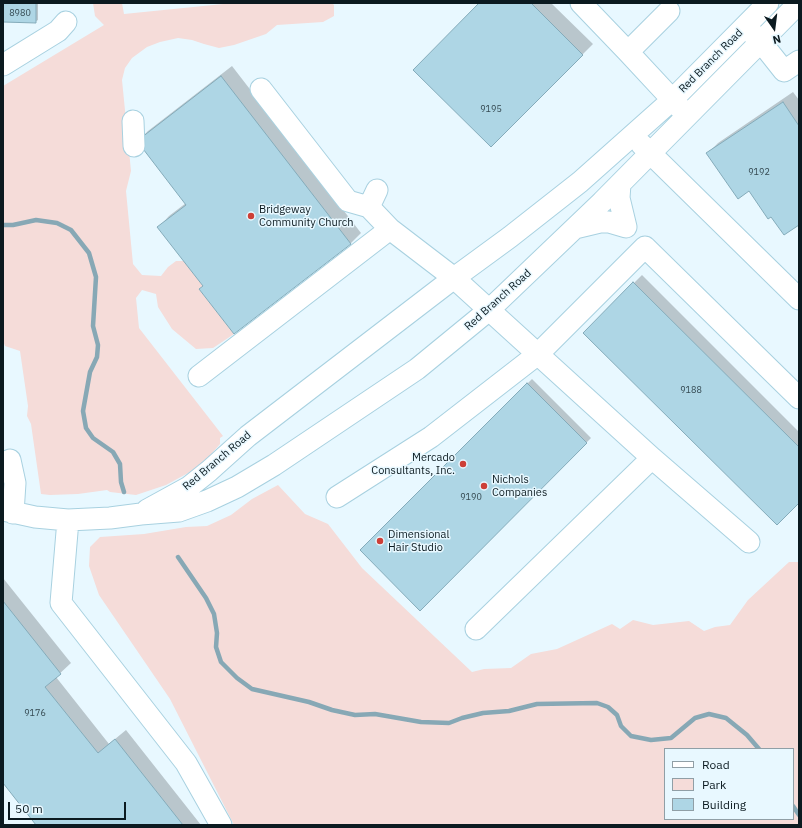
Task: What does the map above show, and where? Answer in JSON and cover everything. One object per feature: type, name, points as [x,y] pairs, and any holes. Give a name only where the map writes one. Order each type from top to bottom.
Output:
[{"type":"street","points":[[581,3],[628,52],[671,101],[687,115]]},
{"type":"street","name":"Red Branch Road","points":[[141,514],[189,486],[248,436],[580,182],[671,101],[768,3]]},
{"type":"street","name":"Red Branch Road","points":[[8,512],[35,517],[68,520],[110,518],[179,511],[207,501],[237,487],[274,465],[417,369],[489,310],[576,228],[793,10]]},
{"type":"street","points":[[628,52],[669,11]]},
{"type":"street","points":[[3,65],[58,31],[66,22]]},
{"type":"street","points":[[745,26],[761,42],[784,71],[799,61]]},
{"type":"street","points":[[261,89],[348,201],[373,199],[390,229],[454,278],[652,458],[749,542]]},
{"type":"street","points":[[133,122],[134,146]]},
{"type":"street","points":[[632,136],[799,299]]},
{"type":"street","points":[[620,184],[619,198],[626,228]]},
{"type":"street","points":[[576,228],[600,222],[609,222],[626,228],[799,398]]},
{"type":"street","points":[[199,376],[390,229]]},
{"type":"street","points":[[337,497],[431,437],[538,354],[645,247]]},
{"type":"street","points":[[476,629],[652,458]]},
{"type":"street","points":[[8,512],[15,483],[10,460]]},
{"type":"street","points":[[68,520],[61,603],[186,763],[221,825]]},
{"type":"green space","points":[[93,3],[122,3],[124,14],[233,3],[332,3],[334,5],[334,16],[323,22],[277,25],[266,34],[234,45],[219,48],[192,40],[178,38],[160,42],[147,47],[132,58],[125,68],[122,80],[131,171],[126,191],[133,264],[142,275],[161,276],[168,267],[176,261],[184,261],[203,286],[199,289],[234,334],[213,348],[196,349],[172,329],[158,307],[156,294],[142,290],[136,298],[139,328],[223,436],[220,438],[220,444],[201,466],[166,485],[136,495],[110,492],[107,490],[78,494],[50,495],[41,494],[31,424],[27,416],[28,406],[20,351],[5,346],[3,341],[3,86],[104,25],[95,16]]},
{"type":"green space","points":[[278,485],[305,514],[328,524],[362,568],[472,672],[484,669],[511,668],[531,654],[557,649],[612,624],[620,629],[633,620],[653,625],[689,621],[704,631],[715,627],[730,625],[748,600],[789,562],[799,562],[799,825],[234,825],[170,699],[99,595],[89,566],[90,547],[100,537],[144,534],[186,527],[207,526],[231,515],[252,499]]},
{"type":"building","points":[[3,3],[36,3],[36,23],[3,22]]},
{"type":"building","points":[[479,3],[531,3],[583,55],[491,147],[413,70]]},
{"type":"building","name":"Bridgeway Community Church","points":[[221,76],[351,244],[234,334],[199,289],[203,286],[157,227],[186,205],[137,141]]},
{"type":"building","points":[[783,102],[799,126],[799,225],[784,235],[771,217],[768,219],[749,191],[738,199],[706,153]]},
{"type":"building","points":[[633,282],[799,447],[799,503],[777,525],[583,333]]},
{"type":"building","name":"Nichols Companies","points":[[527,383],[587,443],[420,611],[360,550]]},
{"type":"building","points":[[3,601],[61,674],[45,687],[98,753],[115,739],[183,825],[36,825],[3,783]]},
{"type":"waterway","points":[[3,225],[13,225],[36,220],[57,223],[71,230],[89,253],[96,277],[93,326],[98,345],[97,357],[90,372],[83,411],[86,428],[93,438],[113,452],[120,464],[121,482],[124,492]]},
{"type":"waterway","points":[[178,557],[206,598],[214,614],[217,633],[216,647],[221,662],[237,678],[252,689],[309,702],[332,710],[355,715],[375,714],[421,722],[449,723],[483,713],[509,711],[537,704],[597,703],[608,707],[617,715],[621,726],[631,736],[651,740],[671,738],[695,718],[709,714],[726,718],[747,735],[758,748]]},
{"type":"waterway","points":[[794,808],[799,815]]},
{"type":"place","name":"Bridgeway Community Church","points":[[251,216]]},
{"type":"place","name":"Mercado Consultants, Inc.","points":[[463,464]]},
{"type":"place","name":"Nichols Companies","points":[[484,486]]},
{"type":"place","name":"Dimensional Hair Studio","points":[[380,541]]}]
